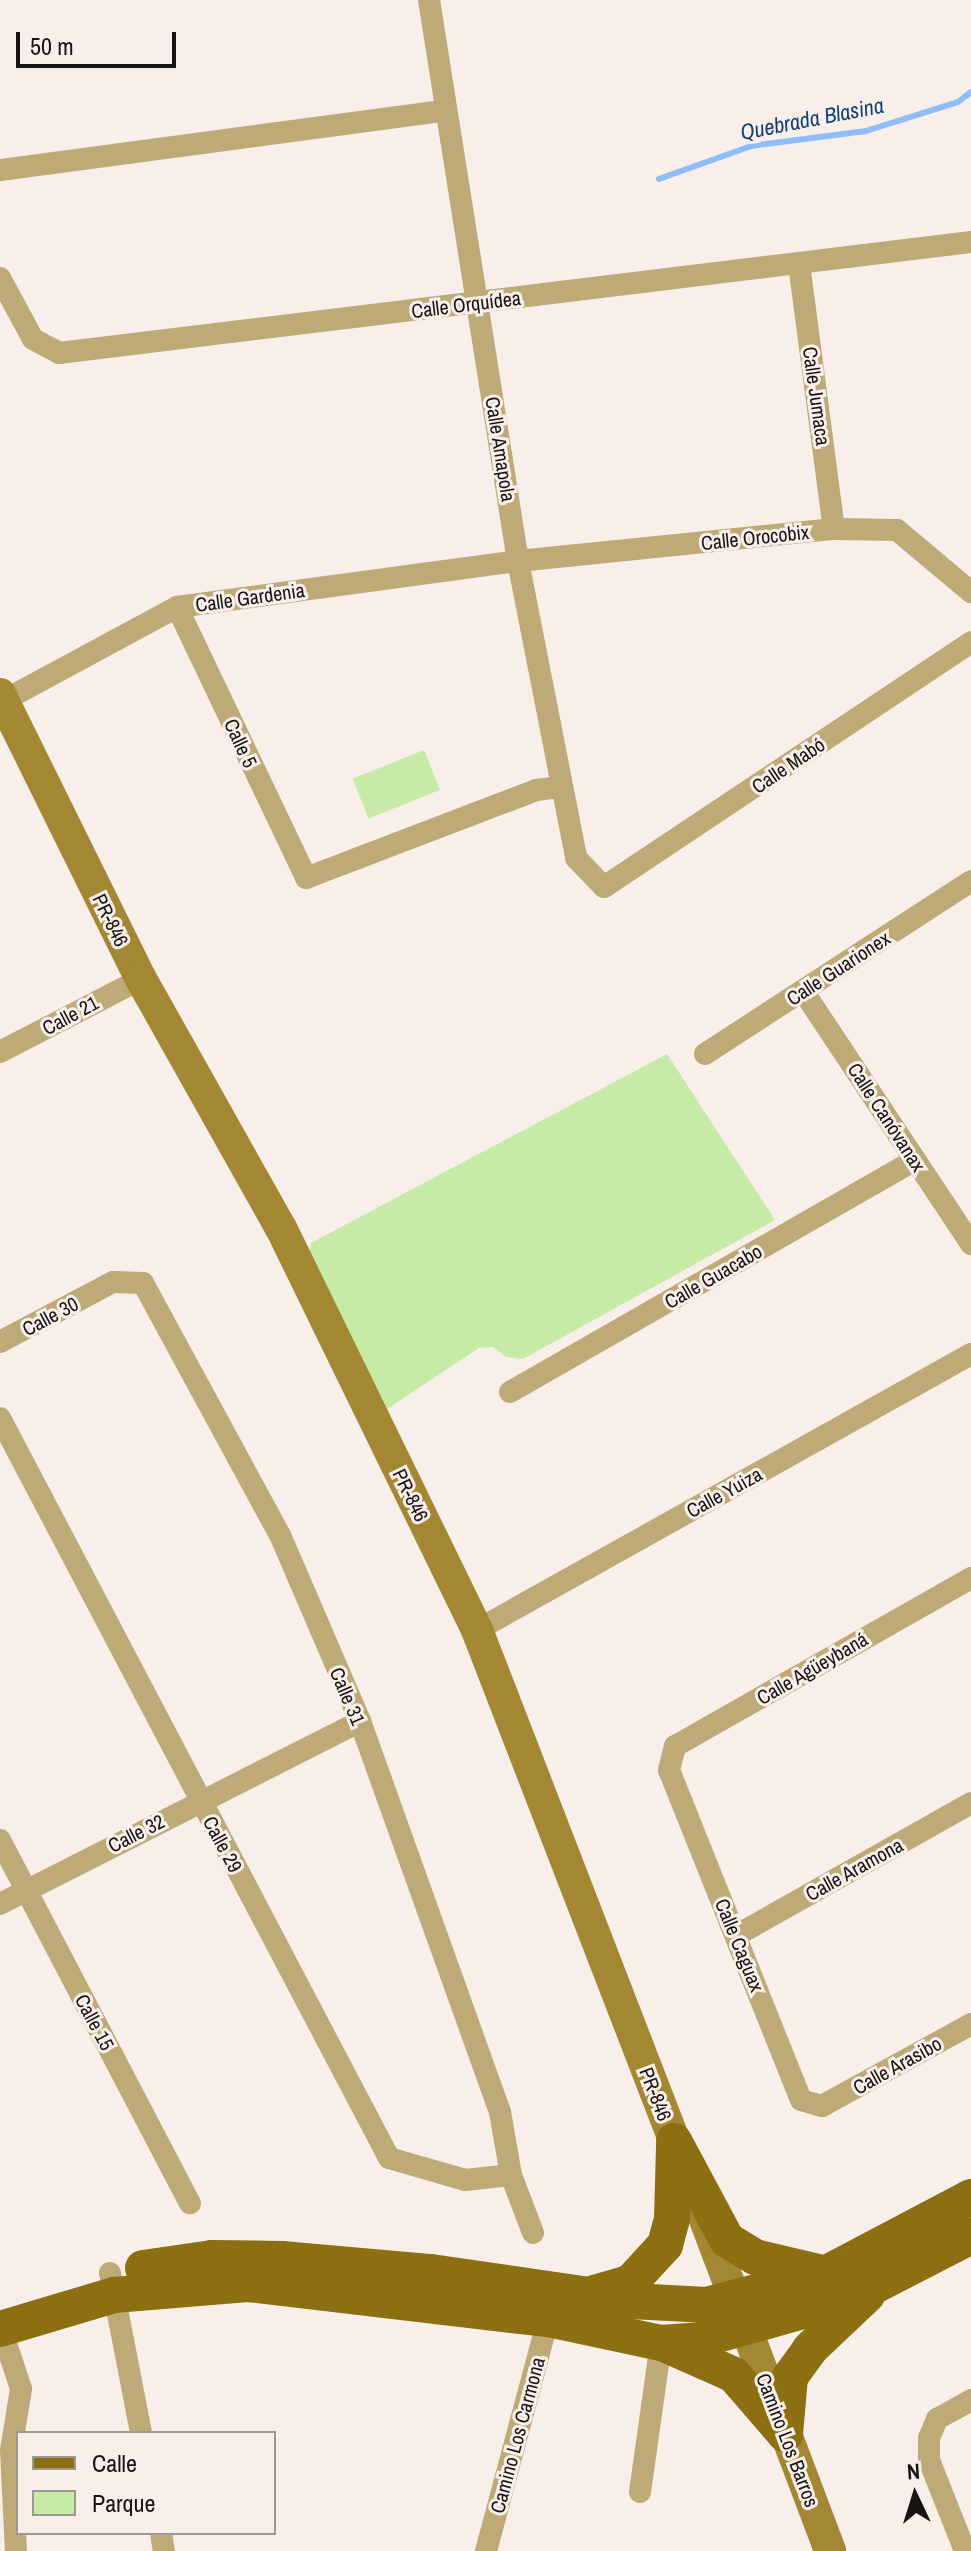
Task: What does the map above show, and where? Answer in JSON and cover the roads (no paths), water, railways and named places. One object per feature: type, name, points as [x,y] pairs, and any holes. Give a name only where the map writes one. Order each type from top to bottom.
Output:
[{"type":"main road","points":[[674,2141],[727,2240],[755,2257],[827,2273]]},
{"type":"main road","points":[[587,2295],[630,2283],[665,2245],[672,2219],[674,2141]]},
{"type":"main road","points":[[661,2343],[740,2314],[827,2273],[971,2197]]},
{"type":"main road","points":[[785,2434],[790,2377],[810,2349],[874,2288],[971,2236]]},
{"type":"main road","points":[[0,2322],[112,2284],[212,2258],[282,2259],[431,2272],[587,2295],[707,2305],[740,2314],[874,2288]]},
{"type":"main road","points":[[112,2284],[248,2284],[548,2319],[661,2343],[734,2375],[785,2434]]},
{"type":"street","name":"Calle Amapola","points":[[429,0],[443,111],[559,787],[576,858],[604,887]]},
{"type":"street","points":[[0,170],[443,111]]},
{"type":"street","name":"Calle Orquídea","points":[[0,278],[33,339],[59,353],[971,242]]},
{"type":"street","name":"Calle Jumaca","points":[[799,264],[834,529]]},
{"type":"street","name":"Calle Orocobix","points":[[518,561],[834,529],[897,530],[971,592]]},
{"type":"street","name":"Calle Gardenia","points":[[2,697],[177,607],[518,561]]},
{"type":"street","name":"Calle 5","points":[[177,607],[306,878],[536,790],[559,787]]},
{"type":"street","name":"Calle Mabó","points":[[604,887],[971,642]]},
{"type":"street","name":"PR-846","points":[[2,697],[141,979],[281,1228],[477,1630],[740,2314]]},
{"type":"street","name":"Calle Guarionex","points":[[705,1054],[970,884]]},
{"type":"street","name":"Calle 21","points":[[0,1052],[141,979]]},
{"type":"street","name":"Calle Canóvanax","points":[[803,991],[971,1244]]},
{"type":"street","name":"Calle Guacabo","points":[[510,1392],[915,1160]]},
{"type":"street","name":"Calle 31","points":[[100,1289],[113,1282],[143,1283],[280,1535],[360,1721],[500,2112],[511,2175],[533,2233]]},
{"type":"street","name":"Calle 30","points":[[0,1342],[100,1289]]},
{"type":"street","name":"Calle Yuiza","points":[[477,1630],[971,1354]]},
{"type":"street","name":"Calle 29","points":[[0,1418],[389,2158],[465,2180],[511,2175]]},
{"type":"street","name":"Calle Agüeybaná","points":[[669,1770],[675,1746],[971,1578]]},
{"type":"street","name":"Calle 32","points":[[0,1904],[360,1721]]},
{"type":"street","name":"Calle Caguax","points":[[669,1770],[801,2100],[822,2106]]},
{"type":"street","name":"Calle Aramona","points":[[737,1935],[971,1803]]},
{"type":"street","name":"Calle 15","points":[[0,1840],[190,2203]]},
{"type":"street","name":"Calle Arasibo","points":[[822,2106],[971,2024]]},
{"type":"street","points":[[112,2284],[141,2431]]},
{"type":"street","name":"Camino Los Barros","points":[[740,2314],[830,2551]]},
{"type":"street","name":"Camino Los Carmona","points":[[486,2551],[548,2319]]},
{"type":"street","points":[[0,2322],[21,2389],[11,2450],[16,2551]]},
{"type":"street","points":[[640,2492],[661,2343]]},
{"type":"street","points":[[965,2551],[929,2460],[929,2438],[937,2419],[971,2400]]},
{"type":"waterway","name":"Quebrada Blasina","points":[[659,179],[751,146],[866,131],[958,102],[971,92]]}]
